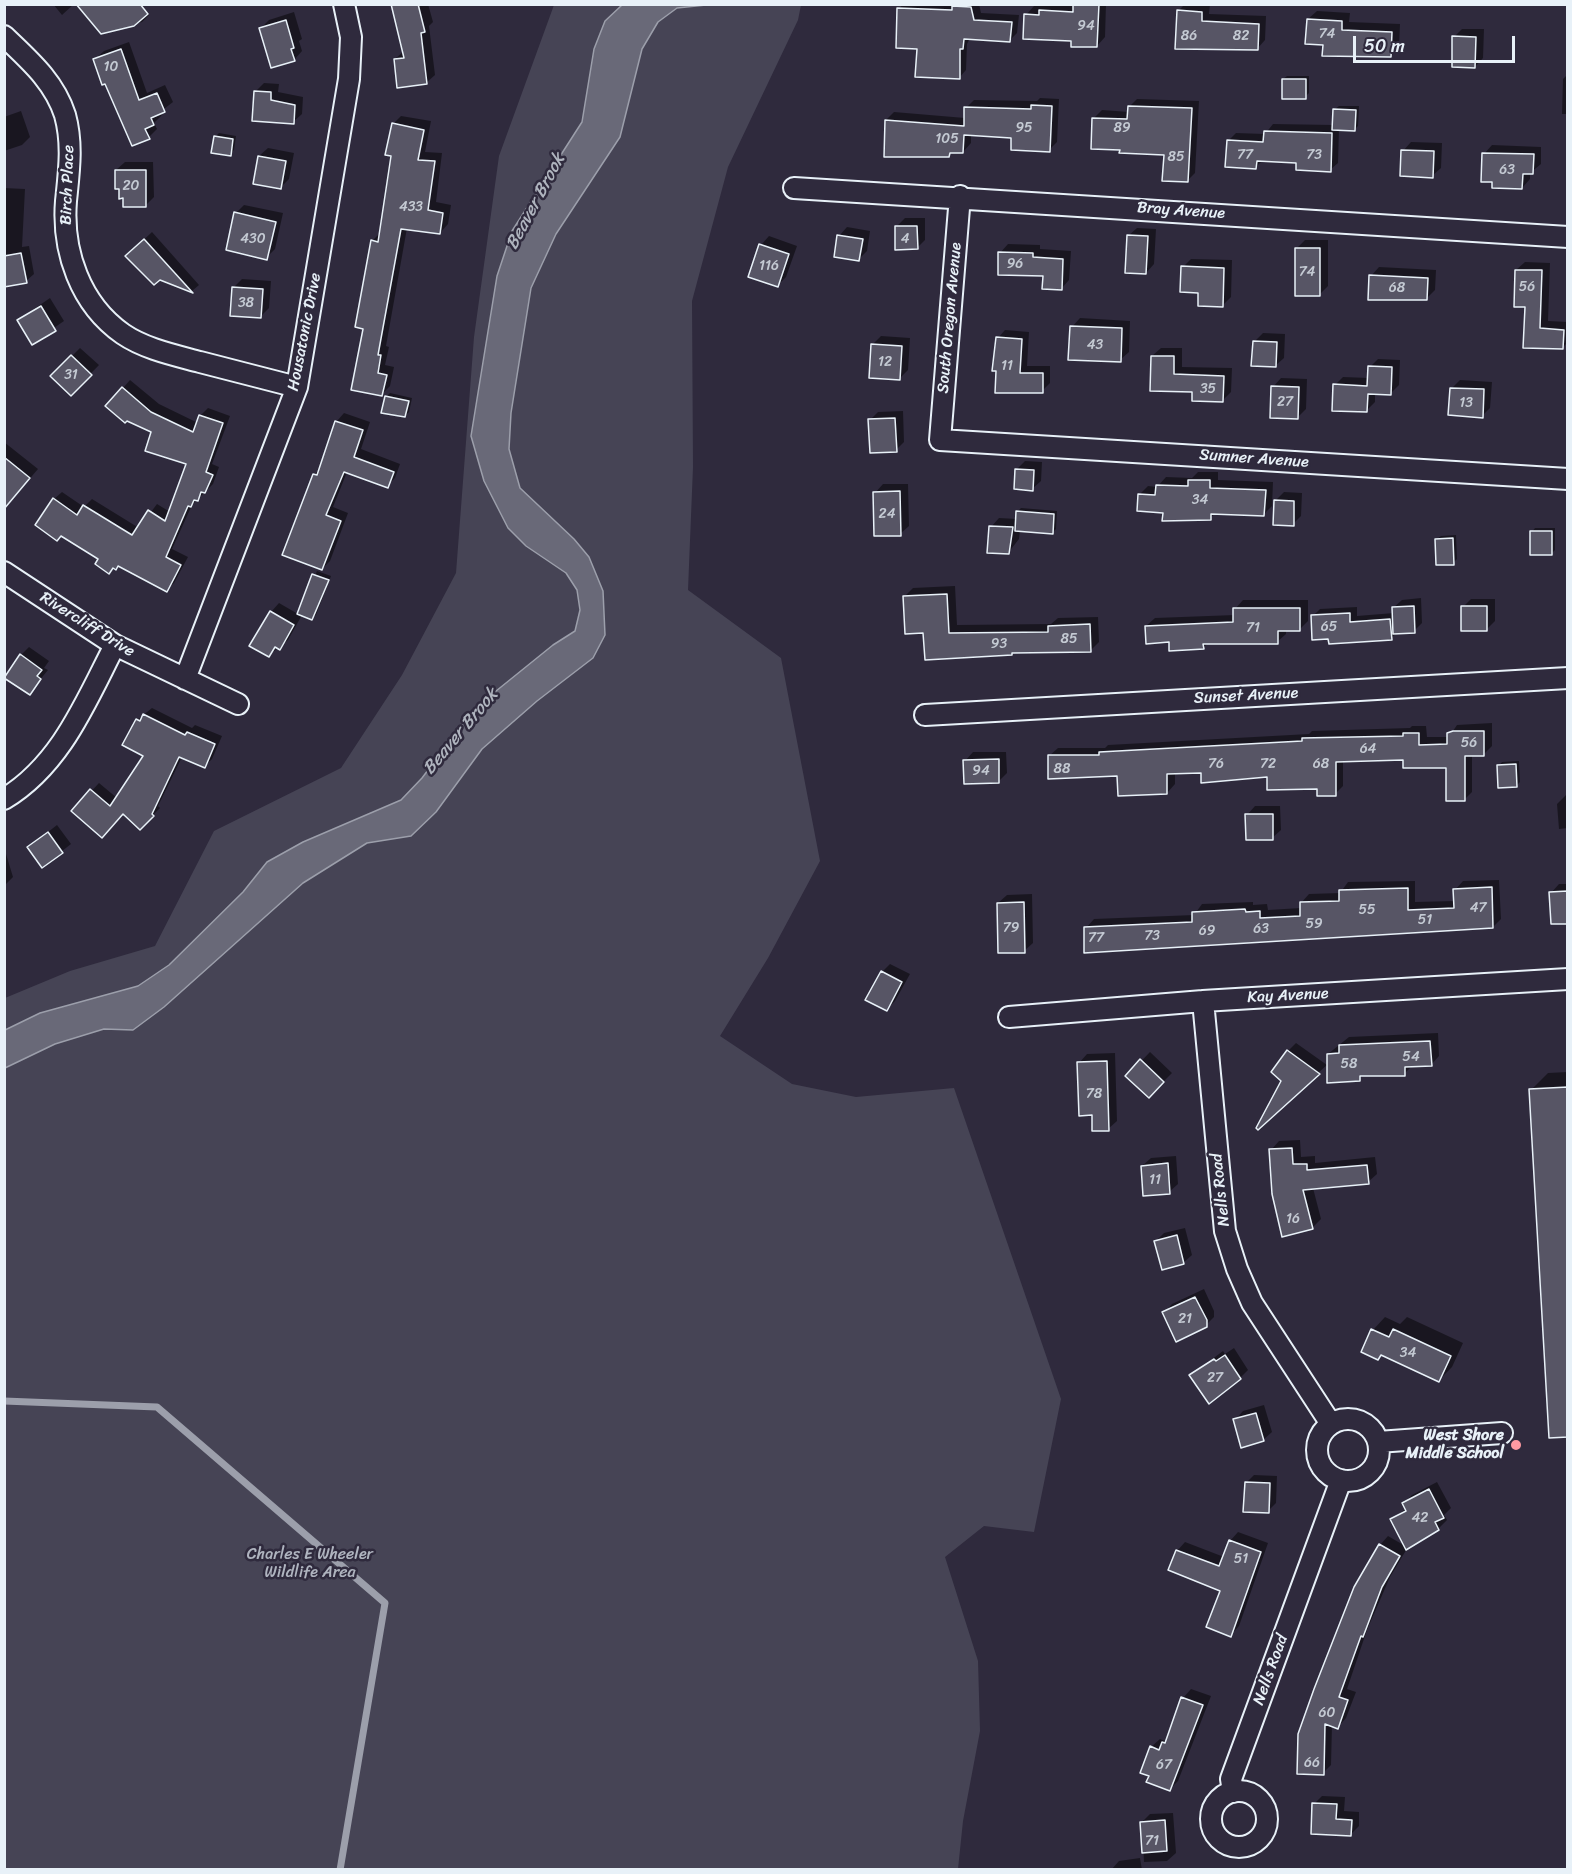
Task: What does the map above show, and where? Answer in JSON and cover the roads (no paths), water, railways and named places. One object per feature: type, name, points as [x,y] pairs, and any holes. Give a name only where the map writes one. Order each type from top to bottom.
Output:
[{"type":"street","name":"Housatonic Drive","points":[[185,679],[297,387],[349,79],[351,37],[344,4]]},
{"type":"street","name":"Birch Place","points":[[4,36],[47,78],[65,116],[70,161],[65,227],[73,268],[82,288],[96,307],[122,333],[142,344],[297,387]]},
{"type":"street","name":"Bray Avenue","points":[[794,188],[960,196],[1568,237]]},
{"type":"street","name":"South Oregon Avenue","points":[[940,440],[960,196]]},
{"type":"street","name":"Sumner Avenue","points":[[940,440],[1568,479]]},
{"type":"street","name":"Rivercliff Drive","points":[[4,572],[115,645],[238,704]]},
{"type":"street","points":[[4,799],[27,783],[60,749],[115,645]]},
{"type":"street","name":"Sunset Avenue","points":[[925,715],[1568,678]]},
{"type":"street","name":"Kay Avenue","points":[[1009,1017],[1203,1001],[1568,979]]},
{"type":"street","name":"Nells Road","points":[[1203,1001],[1225,1231],[1237,1269],[1252,1303],[1331,1424]]},
{"type":"street","points":[[1340,1420],[1359,1421],[1374,1433],[1378,1442],[1376,1463],[1370,1472],[1352,1481],[1341,1480],[1324,1469],[1318,1460],[1318,1440],[1331,1424],[1340,1420]]},
{"type":"street","points":[[1378,1442],[1502,1433]]},
{"type":"street","name":"Nells Road","points":[[1233,1792],[1231,1779],[1341,1480]]},
{"type":"water","name":"Beaver Brook","points":[[622,5],[706,5],[677,8],[658,22],[642,49],[620,137],[556,234],[531,288],[511,413],[509,449],[520,488],[574,539],[589,557],[603,591],[605,635],[593,658],[537,701],[482,749],[436,812],[411,836],[367,843],[303,883],[164,1007],[133,1030],[104,1029],[55,1044],[5,1068],[5,1030],[40,1013],[138,986],[169,965],[243,892],[267,862],[303,842],[401,800],[422,778],[475,708],[553,645],[575,631],[580,610],[577,590],[566,573],[526,546],[508,528],[484,481],[471,436],[497,276],[512,231],[582,122],[594,49],[605,21]]},
{"type":"waterway","points":[[4,1401],[157,1407],[385,1603],[340,1870]]},
{"type":"place","name":"West Shore Middle School","points":[[1516,1445]]},
{"type":"park label","name":"Charles E Wheeler Wildlife Area","points":[[310,1564]]}]
